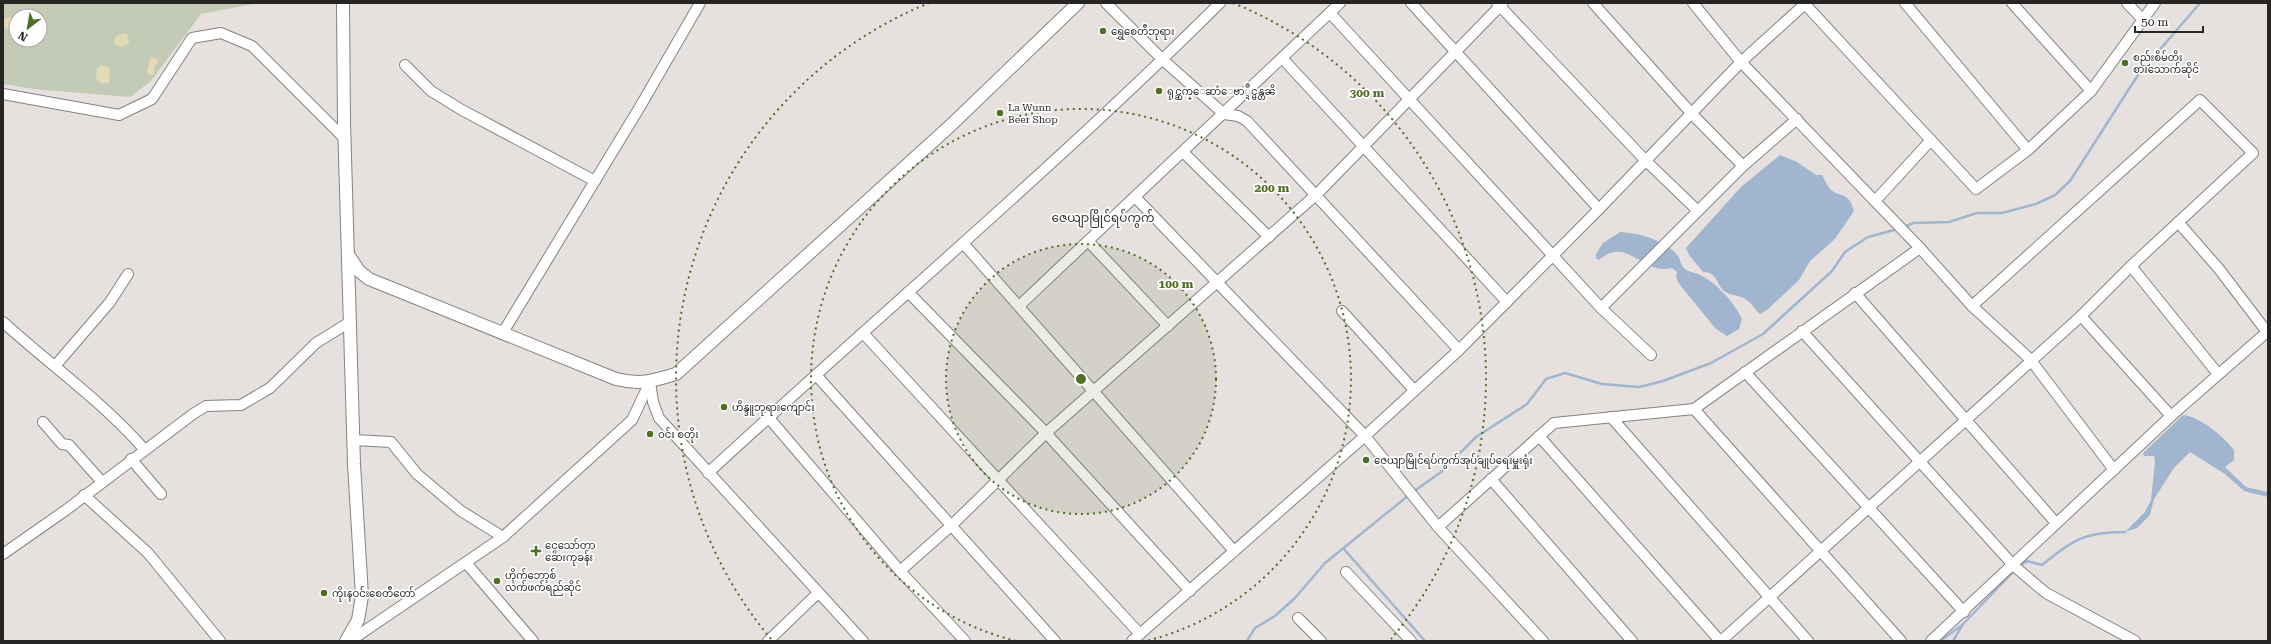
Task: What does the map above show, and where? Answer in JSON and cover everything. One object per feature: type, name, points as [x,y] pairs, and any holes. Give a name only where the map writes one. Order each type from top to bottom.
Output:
[{"type":"main road","points":[[343,3],[350,322],[362,596],[358,620],[346,641]]},
{"type":"main road","points":[[349,256],[359,271],[369,279],[616,379],[632,383],[650,382],[676,374],[950,126],[1078,3]]},
{"type":"street","points":[[502,334],[595,181],[700,3]]},
{"type":"street","points":[[1106,3],[1163,60],[1224,114],[1238,116],[1247,121],[1317,194],[1459,350]]},
{"type":"street","points":[[708,473],[1163,60],[1220,3]]},
{"type":"street","points":[[1019,306],[1283,59],[1340,3]]},
{"type":"street","points":[[1411,3],[1456,50],[1599,210]]},
{"type":"street","points":[[1593,3],[1692,114],[1743,166]]},
{"type":"street","points":[[1693,3],[1741,62],[1920,248],[1972,306],[2030,359],[2114,470]]},
{"type":"street","points":[[863,333],[997,480],[1136,637],[1365,436],[1459,350],[1599,210],[1645,160],[1692,114],[1741,62],[1805,3],[1976,189],[2028,150],[2091,91],[2155,3]]},
{"type":"street","points":[[1905,3],[2028,150]]},
{"type":"street","points":[[2012,3],[2091,91]]},
{"type":"street","points":[[2127,3],[2143,20]]},
{"type":"street","points":[[900,571],[952,525],[1046,433],[1317,194],[1500,4],[1645,160],[1698,211]]},
{"type":"street","points":[[1330,13],[1410,97],[1461,156],[1553,256],[1602,308],[1651,355]]},
{"type":"street","points":[[3,94],[120,115],[152,100],[192,38],[221,33],[252,46],[345,139]]},
{"type":"street","points":[[1283,59],[1507,302]]},
{"type":"street","points":[[405,66],[431,90],[462,110],[595,181]]},
{"type":"street","points":[[1539,436],[1720,641],[1965,421],[2030,359],[2081,316],[2131,266],[2252,153],[2200,100],[1972,306]]},
{"type":"street","points":[[1602,308],[1743,166],[1797,119]]},
{"type":"street","points":[[1875,201],[1931,140]]},
{"type":"street","points":[[1183,152],[1269,237]]},
{"type":"street","points":[[1135,197],[1365,436],[1438,528],[1543,641]]},
{"type":"street","points":[[1931,641],[2014,566],[2056,523],[2171,416],[2267,332],[2219,269],[2178,222]]},
{"type":"street","points":[[1088,241],[1168,326]]},
{"type":"street","points":[[963,243],[1234,551]]},
{"type":"street","points":[[1438,528],[1554,423],[1694,409],[1920,248]]},
{"type":"street","points":[[2131,266],[2218,374]]},
{"type":"street","points":[[55,366],[110,302],[128,274]]},
{"type":"street","points":[[908,292],[1046,433],[1190,591]]},
{"type":"street","points":[[1855,293],[1965,421],[2056,523]]},
{"type":"street","points":[[1342,311],[1414,390]]},
{"type":"street","points":[[2081,316],[2171,416]]},
{"type":"street","points":[[3,322],[122,424],[144,450]]},
{"type":"street","points":[[3,554],[131,459],[206,406],[241,405],[270,388],[316,343],[350,322]]},
{"type":"street","points":[[1802,331],[2014,566],[2046,593],[2135,641]]},
{"type":"street","points":[[1745,372],[1964,612]]},
{"type":"street","points":[[816,375],[1055,641]]},
{"type":"street","points":[[650,382],[653,402],[659,418],[863,641]]},
{"type":"street","points":[[350,641],[467,564],[503,537],[632,420],[650,382]]},
{"type":"street","points":[[1694,409],[1901,641]]},
{"type":"street","points":[[768,417],[900,571],[965,641]]},
{"type":"street","points":[[1611,417],[1808,641]]},
{"type":"street","points":[[43,422],[62,444],[69,445],[102,482]]},
{"type":"street","points":[[354,440],[391,442],[417,474],[461,511],[503,537]]},
{"type":"street","points":[[131,459],[161,494]]},
{"type":"street","points":[[1491,479],[1632,641]]},
{"type":"street","points":[[84,495],[148,553],[220,641]]},
{"type":"street","points":[[467,564],[533,641]]},
{"type":"street","points":[[1346,572],[1411,641]]},
{"type":"street","points":[[768,641],[818,593]]},
{"type":"street","points":[[1298,618],[1321,641]]},
{"type":"green space","points":[[3,3],[259,3],[201,14],[151,81],[130,97],[34,89],[3,84]]},
{"type":"sand","points":[[5,18],[8,18],[8,29],[3,26]]},
{"type":"sand","points":[[123,33],[128,35],[129,43],[121,47],[114,44],[115,37]]},
{"type":"sand","points":[[154,57],[159,63],[155,65],[154,74],[149,75],[147,72],[150,59]]},
{"type":"sand","points":[[101,65],[110,68],[109,83],[101,83],[96,79],[97,69]]},
{"type":"water","points":[[1780,155],[1797,162],[1816,175],[1822,175],[1830,189],[1847,197],[1852,204],[1854,211],[1835,239],[1810,261],[1799,280],[1767,310],[1760,314],[1745,298],[1729,294],[1724,291],[1711,274],[1708,272],[1703,272],[1689,255],[1686,248],[1741,187]]},
{"type":"water","points":[[1620,232],[1652,238],[1673,250],[1685,269],[1708,279],[1728,298],[1737,309],[1742,319],[1739,329],[1727,336],[1716,329],[1680,285],[1676,278],[1677,272],[1672,268],[1661,269],[1652,267],[1627,254],[1618,252],[1609,253],[1599,260],[1596,258],[1596,254],[1603,243]]},
{"type":"water","points":[[2183,415],[2197,419],[2212,428],[2224,439],[2234,450],[2234,460],[2225,467],[2246,487],[2268,492],[2268,497],[2244,491],[2225,474],[2190,452],[2174,468],[2154,499],[2150,515],[2137,528],[2125,532],[2145,512],[2151,500],[2155,461],[2154,456],[2144,456],[2143,453]]},
{"type":"waterway","points":[[1904,227],[1913,223],[1949,222],[1977,213],[2002,213],[2036,204],[2055,195],[2070,181],[2138,75],[2200,3]]},
{"type":"waterway","points":[[1413,492],[1441,472],[1476,437],[1527,404],[1546,379],[1565,373],[1602,384],[1639,387],[1663,381],[1711,363],[1763,334],[1832,271],[1845,252],[1868,237],[1898,229]]},
{"type":"waterway","points":[[1247,641],[1255,628],[1275,616],[1295,598],[1325,563],[1409,495]]},
{"type":"waterway","points":[[2020,566],[2027,561],[2042,565],[2062,549],[2080,539],[2089,536],[2111,532],[2125,532]]},
{"type":"waterway","points":[[1343,548],[1425,641]]},
{"type":"waterway","points":[[1953,641],[1963,624],[2014,571]]},
{"type":"waterway","points":[[1940,641],[1961,626]]},
{"type":"place","name":"ရွှေစေတီဘုရား","points":[[1103,31]]},
{"type":"place","name":"စည်းစိမ်တိုး စားသောက်ဆိုင်","points":[[2125,63]]},
{"type":"place","name":"ရုင္ဆက္ေဆာံေဗာ္ဍဳင္မန္တၼိ","points":[[1159,91]]},
{"type":"place","name":"La Wunn Beer Shop","points":[[1000,113]]},
{"type":"place","name":"ဟိန္ဒူဘုရားကျောင်း","points":[[724,407]]},
{"type":"place","name":"ဝင်း စတိုး","points":[[650,434]]},
{"type":"place","name":"ဇေယျာမြိုင်ရပ်ကွက်အုပ်ချုပ်ရေးမှူးရုံး","points":[[1366,460]]},
{"type":"place","name":"ငွေသော်တာ ဆေးကုခန်း","points":[[536,551]]},
{"type":"place","name":"ဟိုက်ဘော့စ် လက်ဖက်ရည်ဆိုင်","points":[[497,581]]},
{"type":"place","name":"ကိုးနဝင်းစေတီတော်","points":[[324,593]]},
{"type":"district","name":"ဇေယျာမြိုင်ရပ်ကွက်","points":[[1103,218]]}]
